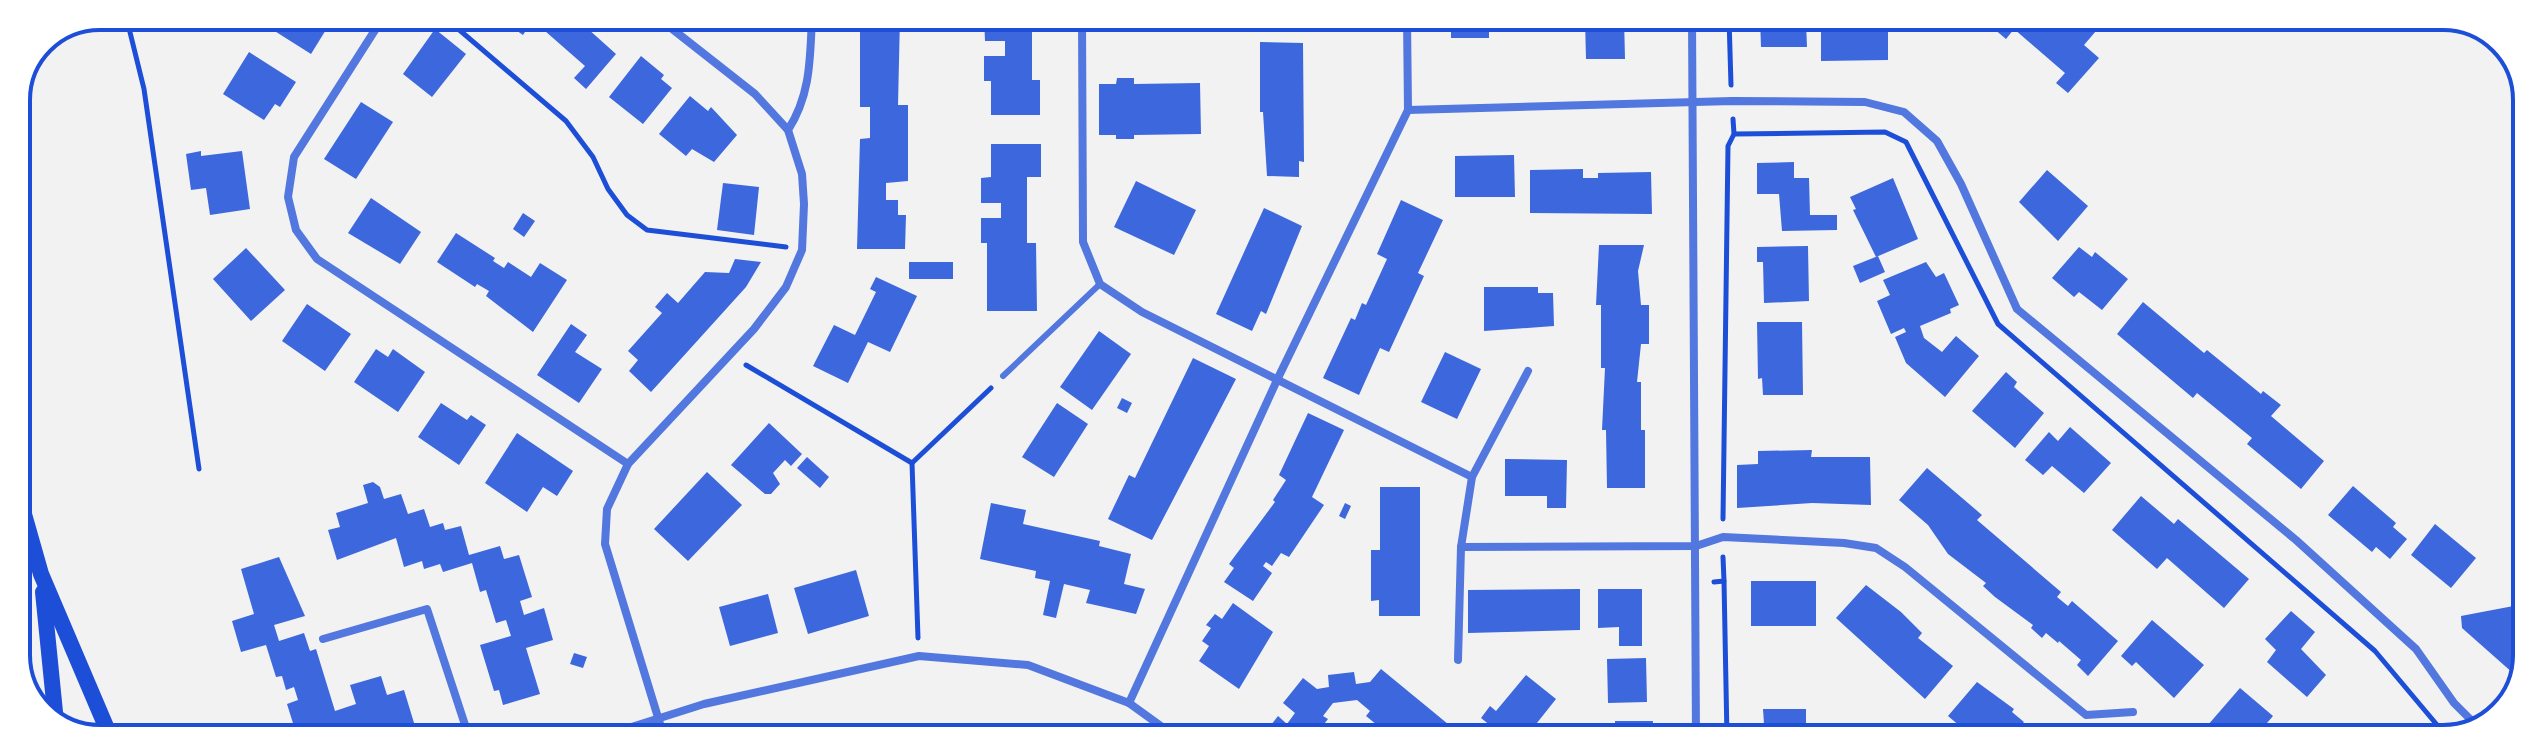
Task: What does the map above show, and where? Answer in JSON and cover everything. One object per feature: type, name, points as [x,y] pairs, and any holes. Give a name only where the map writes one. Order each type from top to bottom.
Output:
[{"type":"main road","points":[[30,535],[41,574],[105,725]]},
{"type":"main road","points":[[41,574],[55,708]]},
{"type":"street","points":[[375,30],[294,157],[288,197],[296,230],[317,259],[628,464]]},
{"type":"street","points":[[660,725],[605,544],[607,509],[628,464],[729,355],[786,287],[802,250],[802,174],[788,130],[755,94],[674,30]]},
{"type":"street","points":[[788,130],[803,103],[810,75],[812,30]]},
{"type":"street","points":[[1082,30],[1083,242],[1100,284],[1142,312],[1472,477]]},
{"type":"street","points":[[1129,703],[1278,378],[1408,110],[1407,30]]},
{"type":"street","points":[[1692,30],[1696,725]]},
{"type":"street","points":[[1408,110],[1732,101],[1865,102],[1904,112],[1937,141],[2017,309],[2296,540],[2416,649],[2454,703],[2470,719]]},
{"type":"street","points":[[1458,660],[1461,547],[1472,477],[1528,371]]},
{"type":"street","points":[[1461,547],[1696,546],[1723,537],[1844,543],[1876,548],[1905,567],[2086,715],[2133,712]]},
{"type":"street","points":[[323,639],[427,609],[465,725]]},
{"type":"street","points":[[635,725],[830,674],[919,656],[1028,665],[1129,703],[1159,725]]},
{"type":"lane","points":[[1003,376],[1100,284]]},
{"type":"path","points":[[129,30],[144,89],[199,469]]},
{"type":"path","points":[[459,30],[566,121],[593,157],[608,189],[627,215],[647,230],[802,250]]},
{"type":"path","points":[[1727,725],[1723,537],[1728,146],[1734,134],[1729,30]]},
{"type":"path","points":[[729,355],[912,463]]},
{"type":"path","points":[[919,656],[912,463],[1003,376]]},
{"type":"path","points":[[1697,583],[1724,581]]},
{"type":"building","points":[[273,30],[326,30],[311,54]]},
{"type":"building","points":[[434,30],[466,54],[432,97],[403,74]]},
{"type":"building","points":[[589,30],[616,54],[586,89],[574,78],[585,66],[545,31]]},
{"type":"building","points":[[860,30],[900,30],[898,105],[908,105],[908,181],[886,183],[886,200],[898,200],[898,215],[906,215],[905,249],[857,249],[860,139],[870,138],[870,107],[860,107]]},
{"type":"building","points":[[985,30],[1032,30],[1032,80],[1040,80],[1040,115],[991,115],[991,81],[984,81],[984,56],[1005,56],[1005,41],[985,41]]},
{"type":"building","points":[[1451,30],[1489,30],[1489,38],[1451,38]]},
{"type":"building","points":[[1585,30],[1624,30],[1625,59],[1586,59]]},
{"type":"building","points":[[1760,30],[1806,30],[1807,47],[1761,47]]},
{"type":"building","points":[[1821,30],[1888,30],[1888,60],[1821,61]]},
{"type":"building","points":[[1995,30],[2013,30],[2006,39]]},
{"type":"building","points":[[2015,30],[2095,30],[2084,45],[2099,58],[2068,93],[2056,83],[2065,73]]},
{"type":"building","points":[[1260,42],[1303,43],[1304,162],[1299,161],[1299,177],[1267,176],[1263,112],[1260,112]]},
{"type":"building","points":[[249,52],[296,82],[280,107],[275,104],[264,120],[223,94]]},
{"type":"building","points":[[641,56],[664,75],[661,79],[672,88],[643,124],[609,97]]},
{"type":"building","points":[[1117,78],[1134,78],[1134,84],[1200,83],[1201,134],[1134,135],[1134,139],[1099,135],[1099,84],[1116,84]]},
{"type":"building","points":[[690,96],[708,111],[711,107],[737,135],[714,162],[692,149],[686,156],[659,134]]},
{"type":"building","points":[[361,102],[393,122],[356,179],[324,159]]},
{"type":"building","points":[[991,144],[1041,144],[1041,177],[1027,177],[1027,243],[1036,243],[1037,311],[987,311],[987,243],[981,243],[981,218],[1001,218],[1001,203],[981,203],[981,178],[991,177]]},
{"type":"building","points":[[201,151],[201,156],[242,151],[250,209],[210,215],[206,188],[191,190],[186,154]]},
{"type":"building","points":[[1514,155],[1515,197],[1455,197],[1455,156]]},
{"type":"building","points":[[1794,162],[1794,178],[1809,178],[1810,215],[1837,215],[1837,230],[1782,231],[1779,194],[1757,194],[1757,163]]},
{"type":"building","points":[[1583,169],[1583,178],[1598,178],[1598,173],[1651,172],[1652,214],[1530,213],[1530,170]]},
{"type":"building","points":[[2047,170],[2088,206],[2058,241],[2019,202]]},
{"type":"building","points":[[1893,178],[1918,239],[1876,257],[1853,210],[1856,209],[1850,197]]},
{"type":"building","points":[[1136,181],[1196,210],[1174,255],[1114,227]]},
{"type":"building","points":[[723,183],[759,187],[754,235],[717,230]]},
{"type":"building","points":[[371,198],[421,232],[400,264],[348,233]]},
{"type":"building","points":[[1401,200],[1443,220],[1418,273],[1424,276],[1389,352],[1380,348],[1359,395],[1323,378],[1351,318],[1355,320],[1362,303],[1366,305],[1387,259],[1377,254]]},
{"type":"building","points":[[1264,208],[1302,226],[1266,314],[1261,311],[1252,331],[1216,314]]},
{"type":"building","points":[[523,213],[535,221],[524,237],[513,229]]},
{"type":"building","points":[[456,233],[495,258],[493,261],[504,268],[508,262],[531,277],[540,263],[567,280],[533,332],[486,296],[489,291],[477,284],[475,287],[437,262]]},
{"type":"building","points":[[1599,245],[1644,245],[1638,271],[1641,305],[1649,305],[1649,344],[1641,344],[1637,382],[1641,382],[1641,430],[1645,430],[1645,488],[1607,488],[1606,430],[1602,430],[1605,368],[1601,368],[1601,305],[1596,305]]},
{"type":"building","points":[[1808,246],[1809,301],[1764,303],[1763,262],[1757,262],[1757,247]]},
{"type":"building","points":[[2079,247],[2092,257],[2095,252],[2128,279],[2102,310],[2079,292],[2074,297],[2052,278]]},
{"type":"building","points":[[246,248],[285,290],[251,321],[213,279]]},
{"type":"building","points":[[1878,256],[1885,272],[1860,283],[1853,266]]},
{"type":"building","points":[[735,259],[761,262],[746,287],[651,392],[629,371],[638,360],[628,351],[662,313],[655,307],[667,293],[678,303],[705,272],[729,273]]},
{"type":"building","points":[[909,262],[953,262],[953,279],[909,279]]},
{"type":"building","points":[[1926,262],[1936,277],[1944,273],[1959,305],[1950,309],[1951,313],[1920,326],[1924,338],[1942,352],[1956,336],[1979,356],[1945,397],[1906,363],[1895,337],[1906,332],[1904,328],[1891,334],[1877,301],[1890,295],[1883,280]]},
{"type":"building","points":[[876,277],[917,296],[890,352],[868,342],[848,383],[813,366],[834,325],[855,335],[876,292],[870,289]]},
{"type":"building","points":[[1484,287],[1538,287],[1538,293],[1553,293],[1554,326],[1484,331]]},
{"type":"building","points":[[2143,302],[2204,353],[2207,350],[2261,394],[2263,391],[2281,405],[2271,416],[2324,461],[2301,489],[2247,444],[2252,438],[2197,393],[2193,398],[2117,334]]},
{"type":"building","points":[[307,304],[351,334],[325,371],[282,341]]},
{"type":"building","points":[[1757,322],[1802,322],[1803,395],[1763,395],[1762,378],[1758,379]]},
{"type":"building","points":[[571,324],[587,335],[575,352],[602,369],[579,403],[537,375]]},
{"type":"building","points":[[1099,331],[1131,354],[1092,410],[1060,387]]},
{"type":"building","points":[[376,349],[388,357],[393,349],[425,372],[398,412],[354,382]]},
{"type":"building","points":[[1445,352],[1481,369],[1457,419],[1421,402]]},
{"type":"building","points":[[1193,358],[1236,379],[1152,540],[1108,519],[1129,475],[1135,478]]},
{"type":"building","points":[[2006,372],[2017,382],[2014,387],[2044,413],[2015,448],[1972,411]]},
{"type":"building","points":[[1122,398],[1132,403],[1127,413],[1117,408]]},
{"type":"building","points":[[441,403],[467,420],[471,415],[486,425],[459,465],[418,437]]},
{"type":"building","points":[[1057,403],[1088,424],[1054,477],[1022,457]]},
{"type":"building","points":[[1308,413],[1344,430],[1312,497],[1324,505],[1289,557],[1281,553],[1272,566],[1266,562],[1263,566],[1272,573],[1253,601],[1224,582],[1234,568],[1229,564],[1275,502],[1273,500],[1286,480],[1279,475]]},
{"type":"building","points":[[769,423],[802,454],[791,466],[785,460],[773,473],[780,484],[771,494],[765,494],[731,465]]},
{"type":"building","points":[[2070,427],[2111,463],[2084,493],[2052,466],[2043,475],[2025,460],[2049,432],[2058,441]]},
{"type":"building","points":[[517,433],[573,471],[557,496],[543,487],[527,512],[485,483]]},
{"type":"building","points":[[1812,450],[1811,457],[1870,457],[1871,505],[1812,503],[1737,508],[1737,465],[1758,464],[1758,451]]},
{"type":"building","points":[[807,457],[829,477],[820,488],[797,468]]},
{"type":"building","points":[[1505,459],[1567,460],[1566,508],[1547,508],[1547,496],[1505,496]]},
{"type":"building","points":[[1927,468],[1982,515],[1977,520],[2061,592],[2057,597],[2068,606],[2072,601],[2118,641],[2088,676],[2077,665],[2081,660],[2046,633],[2042,638],[2031,628],[2033,625],[1995,597],[1983,586],[1986,583],[1948,554],[1928,525],[1899,500]]},
{"type":"building","points":[[707,472],[742,505],[688,561],[654,529]]},
{"type":"building","points":[[373,482],[380,487],[384,499],[401,494],[408,514],[424,509],[430,527],[443,523],[445,530],[461,526],[469,555],[500,546],[504,559],[519,555],[532,597],[520,601],[524,615],[544,608],[553,640],[526,648],[540,694],[503,705],[499,690],[494,691],[480,645],[511,636],[506,620],[496,623],[486,590],[480,592],[472,563],[443,572],[440,564],[424,569],[422,561],[404,567],[396,538],[337,560],[328,530],[340,527],[336,513],[368,503],[363,485]]},
{"type":"building","points":[[2353,486],[2396,523],[2393,527],[2407,539],[2390,559],[2376,547],[2372,552],[2328,515]]},
{"type":"building","points":[[1380,487],[1420,487],[1420,616],[1379,616],[1379,600],[1371,601],[1371,550],[1380,550]]},
{"type":"building","points":[[2141,496],[2174,524],[2178,519],[2249,579],[2224,608],[2167,558],[2157,569],[2112,530]]},
{"type":"building","points":[[991,503],[1026,510],[1023,524],[1100,541],[1099,546],[1131,554],[1124,584],[1145,589],[1136,614],[1086,603],[1090,590],[1064,584],[1056,618],[1043,615],[1050,581],[1035,578],[1036,571],[980,559]]},
{"type":"building","points":[[1345,503],[1351,506],[1345,519],[1339,516]]},
{"type":"building","points":[[2435,524],[2476,558],[2451,588],[2411,555]]},
{"type":"building","points":[[279,557],[305,616],[274,625],[279,641],[304,633],[310,651],[316,649],[335,711],[356,704],[350,685],[381,676],[387,695],[404,690],[415,725],[294,725],[287,704],[298,700],[294,687],[286,690],[282,676],[276,677],[266,645],[241,652],[232,621],[254,614],[241,569]]},
{"type":"building","points":[[856,570],[869,616],[808,634],[794,588]]},
{"type":"building","points":[[1751,581],[1816,581],[1816,626],[1751,626]]},
{"type":"building","points":[[1866,585],[1901,612],[1922,633],[1918,638],[1953,666],[1925,699],[1836,618]]},
{"type":"building","points":[[1580,589],[1580,630],[1468,633],[1468,590]]},
{"type":"building","points":[[1598,589],[1642,589],[1642,646],[1619,646],[1619,627],[1598,628]]},
{"type":"building","points":[[768,594],[778,633],[730,646],[719,607]]},
{"type":"building","points":[[1233,603],[1273,632],[1239,689],[1199,661],[1209,646],[1202,641],[1211,628],[1206,625],[1215,614],[1222,619]]},
{"type":"building","points":[[2513,606],[2511,672],[2462,628],[2461,616]]},
{"type":"building","points":[[2291,611],[2315,632],[2301,649],[2326,675],[2307,697],[2267,662],[2276,650],[2265,639]]},
{"type":"building","points":[[2152,620],[2204,665],[2174,698],[2136,662],[2132,666],[2121,656]]},
{"type":"building","points":[[574,653],[587,657],[583,668],[570,664]]},
{"type":"building","points":[[1646,658],[1647,702],[1608,703],[1607,659]]},
{"type":"building","points":[[1381,669],[1449,725],[1377,725],[1366,716],[1370,711],[1357,700],[1333,703],[1323,716],[1328,719],[1323,725],[1271,725],[1278,716],[1287,724],[1295,713],[1283,703],[1303,678],[1317,689],[1329,687],[1328,675],[1354,672],[1356,684],[1370,682]]},
{"type":"building","points":[[1526,675],[1556,699],[1535,725],[1490,725],[1481,718],[1490,706],[1496,711]]},
{"type":"building","points":[[1977,682],[2014,709],[2012,712],[2024,722],[2021,725],[1959,725],[1948,716]]},
{"type":"building","points":[[2240,688],[2273,716],[2265,725],[2208,725]]},
{"type":"building","points":[[1763,709],[1806,709],[1806,725],[1764,725]]},
{"type":"building","points":[[1615,721],[1653,721],[1653,725],[1615,725]]}]
